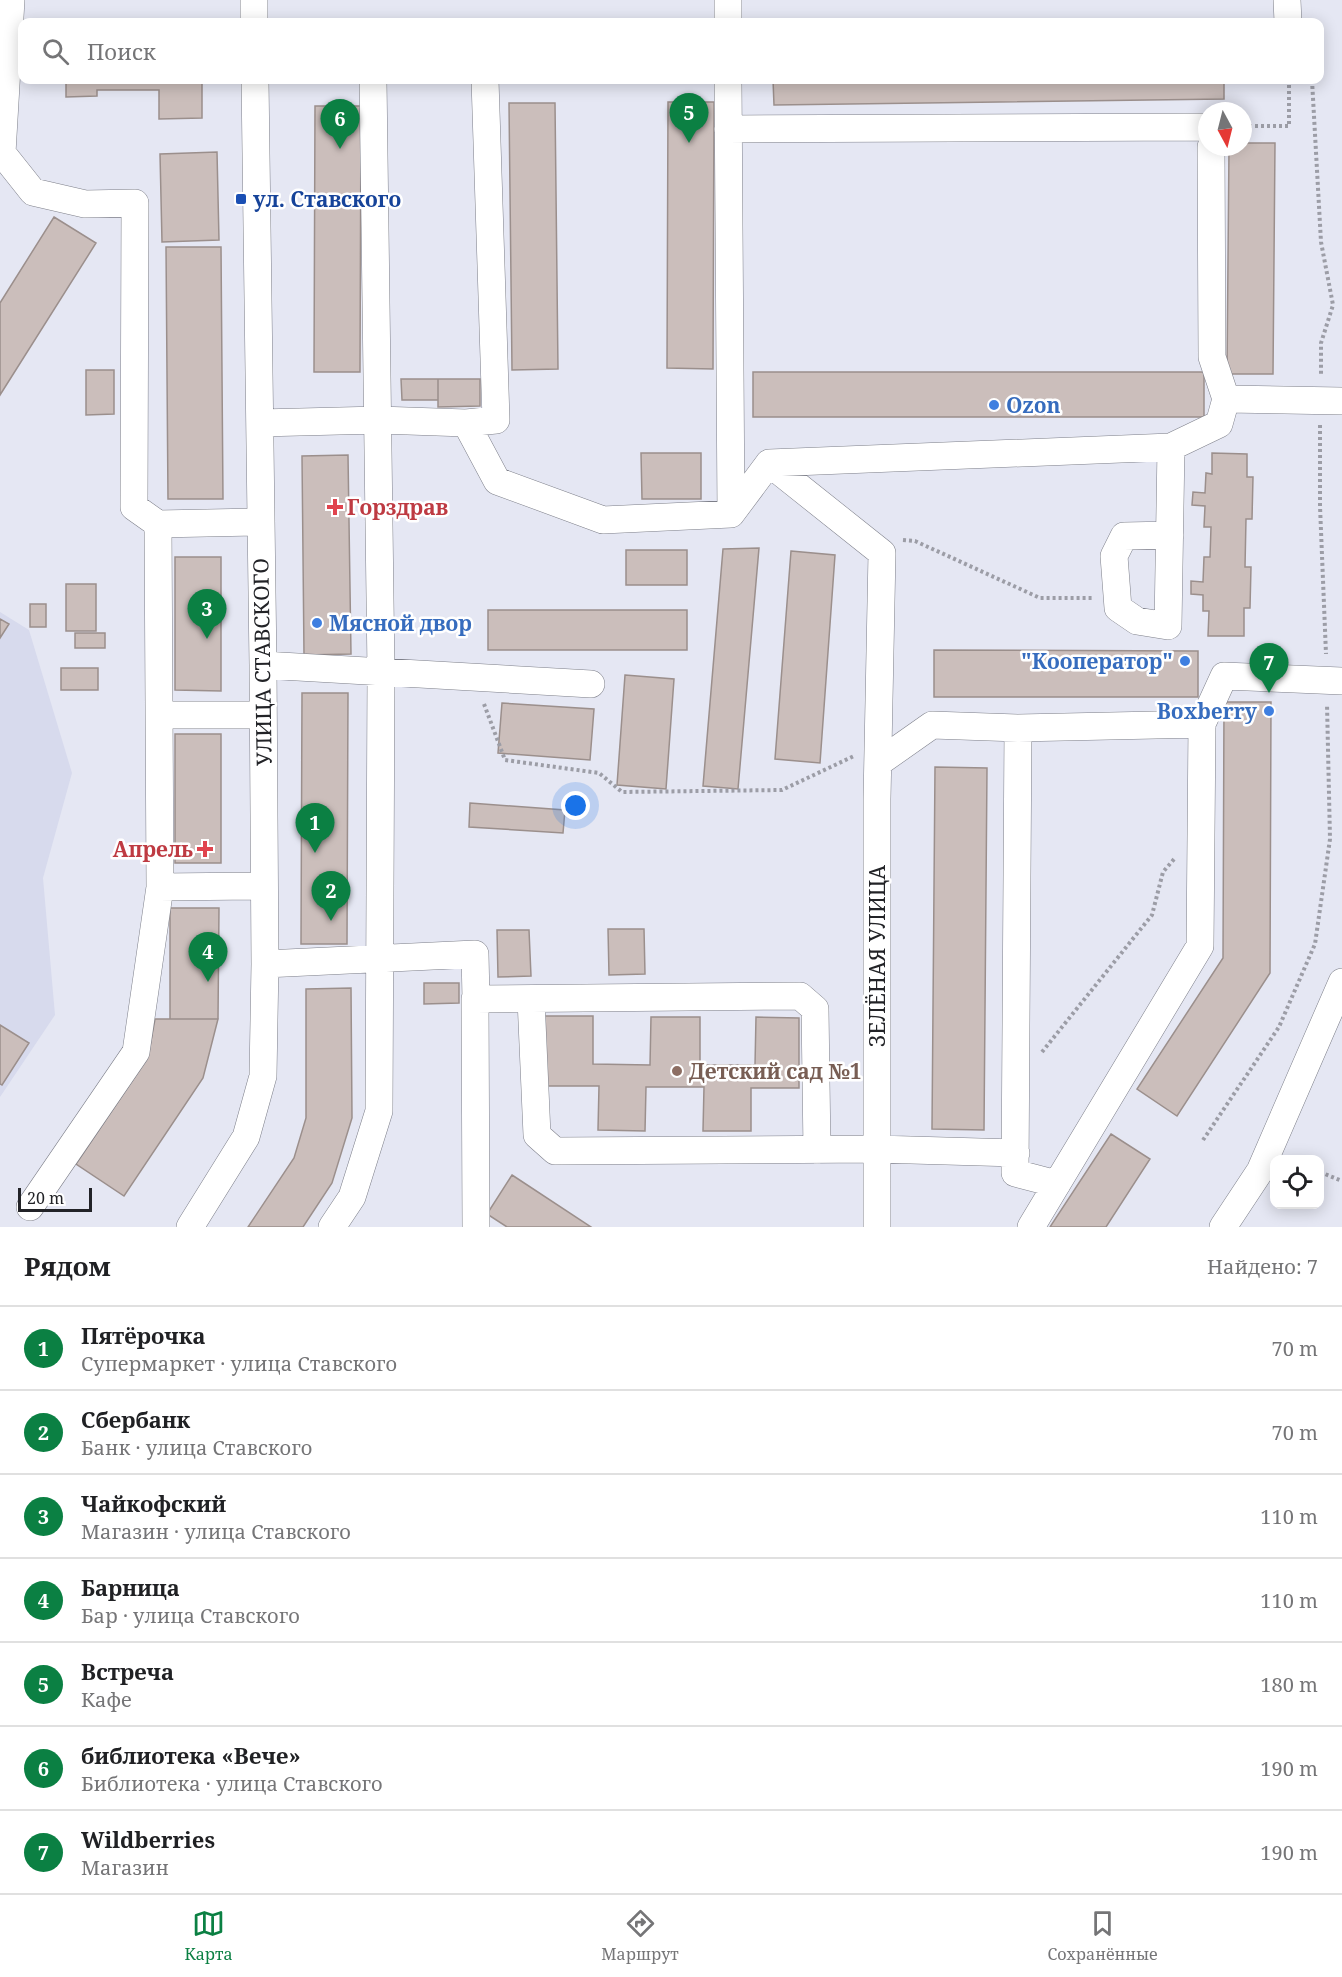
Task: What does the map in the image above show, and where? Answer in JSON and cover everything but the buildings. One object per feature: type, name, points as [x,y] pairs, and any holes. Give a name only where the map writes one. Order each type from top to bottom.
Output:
[{"type":"street","points":[[11,0],[1,155],[33,192],[85,204],[135,203],[134,507],[158,524],[261,522]]},
{"type":"street","points":[[254,0],[254,18]]},
{"type":"street","points":[[728,0],[728,18]]},
{"type":"street","points":[[1287,0],[1288,18]]},
{"type":"street","name":"УЛИЦА СТАВСКОГО","points":[[190,1227],[246,1137],[263,1076],[265,964],[263,665],[255,84]]},
{"type":"street","points":[[332,1227],[352,1197],[379,1111],[381,672],[373,84]]},
{"type":"street","points":[[260,423],[379,420],[466,423],[496,420],[485,84]]},
{"type":"street","points":[[728,84],[731,514]]},
{"type":"street","points":[[728,129],[1198,126]]},
{"type":"street","points":[[769,463],[1171,447],[1219,424],[1226,399],[1212,357],[1211,156]]},
{"type":"street","points":[[1226,399],[1331,401]]},
{"type":"street","points":[[466,423],[497,481],[603,520],[731,514]]},
{"type":"street","points":[[1170,535],[1124,536],[1114,556],[1118,608],[1137,621],[1168,626],[1170,535],[1171,447]]},
{"type":"street","points":[[731,514],[769,463]]},
{"type":"street","points":[[769,463],[863,538]]},
{"type":"street","points":[[30,1207],[136,1052],[160,887],[158,524]]},
{"type":"street","name":"ЗЕЛЁНАЯ УЛИЦА","points":[[863,538],[882,553],[878,753],[876,1227]]},
{"type":"street","points":[[263,665],[591,684]]},
{"type":"street","points":[[1031,1227],[1200,946],[1202,724],[1224,676],[1334,681]]},
{"type":"street","points":[[159,715],[263,715]]},
{"type":"street","points":[[878,753],[932,725],[1018,728],[1202,724]]},
{"type":"street","points":[[1018,728],[1015,1173],[1057,1184]]},
{"type":"street","points":[[160,887],[264,886]]},
{"type":"street","points":[[265,964],[475,954],[476,1227]]},
{"type":"street","points":[[1222,1227],[1260,1171],[1342,982]]},
{"type":"street","points":[[476,999],[800,996],[815,1009],[817,1150]]},
{"type":"street","points":[[531,999],[537,1136],[555,1151],[876,1149],[1016,1153]]},
{"type":"path","points":[[1252,126],[1289,126],[1288,84]]},
{"type":"path","points":[[1203,1140],[1279,1027],[1315,944],[1330,840],[1334,681],[1320,506],[1331,401],[1321,343],[1333,305],[1321,242],[1312,84]]},
{"type":"path","points":[[863,538],[915,541],[1041,598],[1117,598]]},
{"type":"path","points":[[482,697],[505,760],[599,773],[622,792],[782,790],[878,753]]},
{"type":"path","points":[[1038,1058],[1152,915],[1163,872],[1176,856]]},
{"type":"path","points":[[1324,1174],[1342,1181]]},
{"type":"shaded area","points":[[0,612],[29,630],[72,773],[43,878],[55,1015],[0,1097]]},
{"type":"place","name":"Встреча","points":[[689,143]]},
{"type":"place","name":"библиотека «Вече»","points":[[340,149]]},
{"type":"place","name":"ул. Ставского","points":[[241,199]]},
{"type":"place","name":"Ozon","points":[[994,405]]},
{"type":"place","name":"Горздрав","points":[[335,507]]},
{"type":"place","name":"Мясной двор","points":[[317,623]]},
{"type":"place","name":"Чайкофский","points":[[207,639]]},
{"type":"place","name":"\"Кооператор\"","points":[[1185,661]]},
{"type":"place","name":"Wildberries","points":[[1269,693]]},
{"type":"place","name":"Boxberry","points":[[1269,711]]},
{"type":"place","name":"Апрель","points":[[205,849]]},
{"type":"place","name":"Пятёрочка","points":[[315,853]]},
{"type":"place","name":"Сбербанк","points":[[331,921]]},
{"type":"place","name":"Барница","points":[[208,982]]},
{"type":"place","name":"Детский сад №1","points":[[677,1071]]}]
